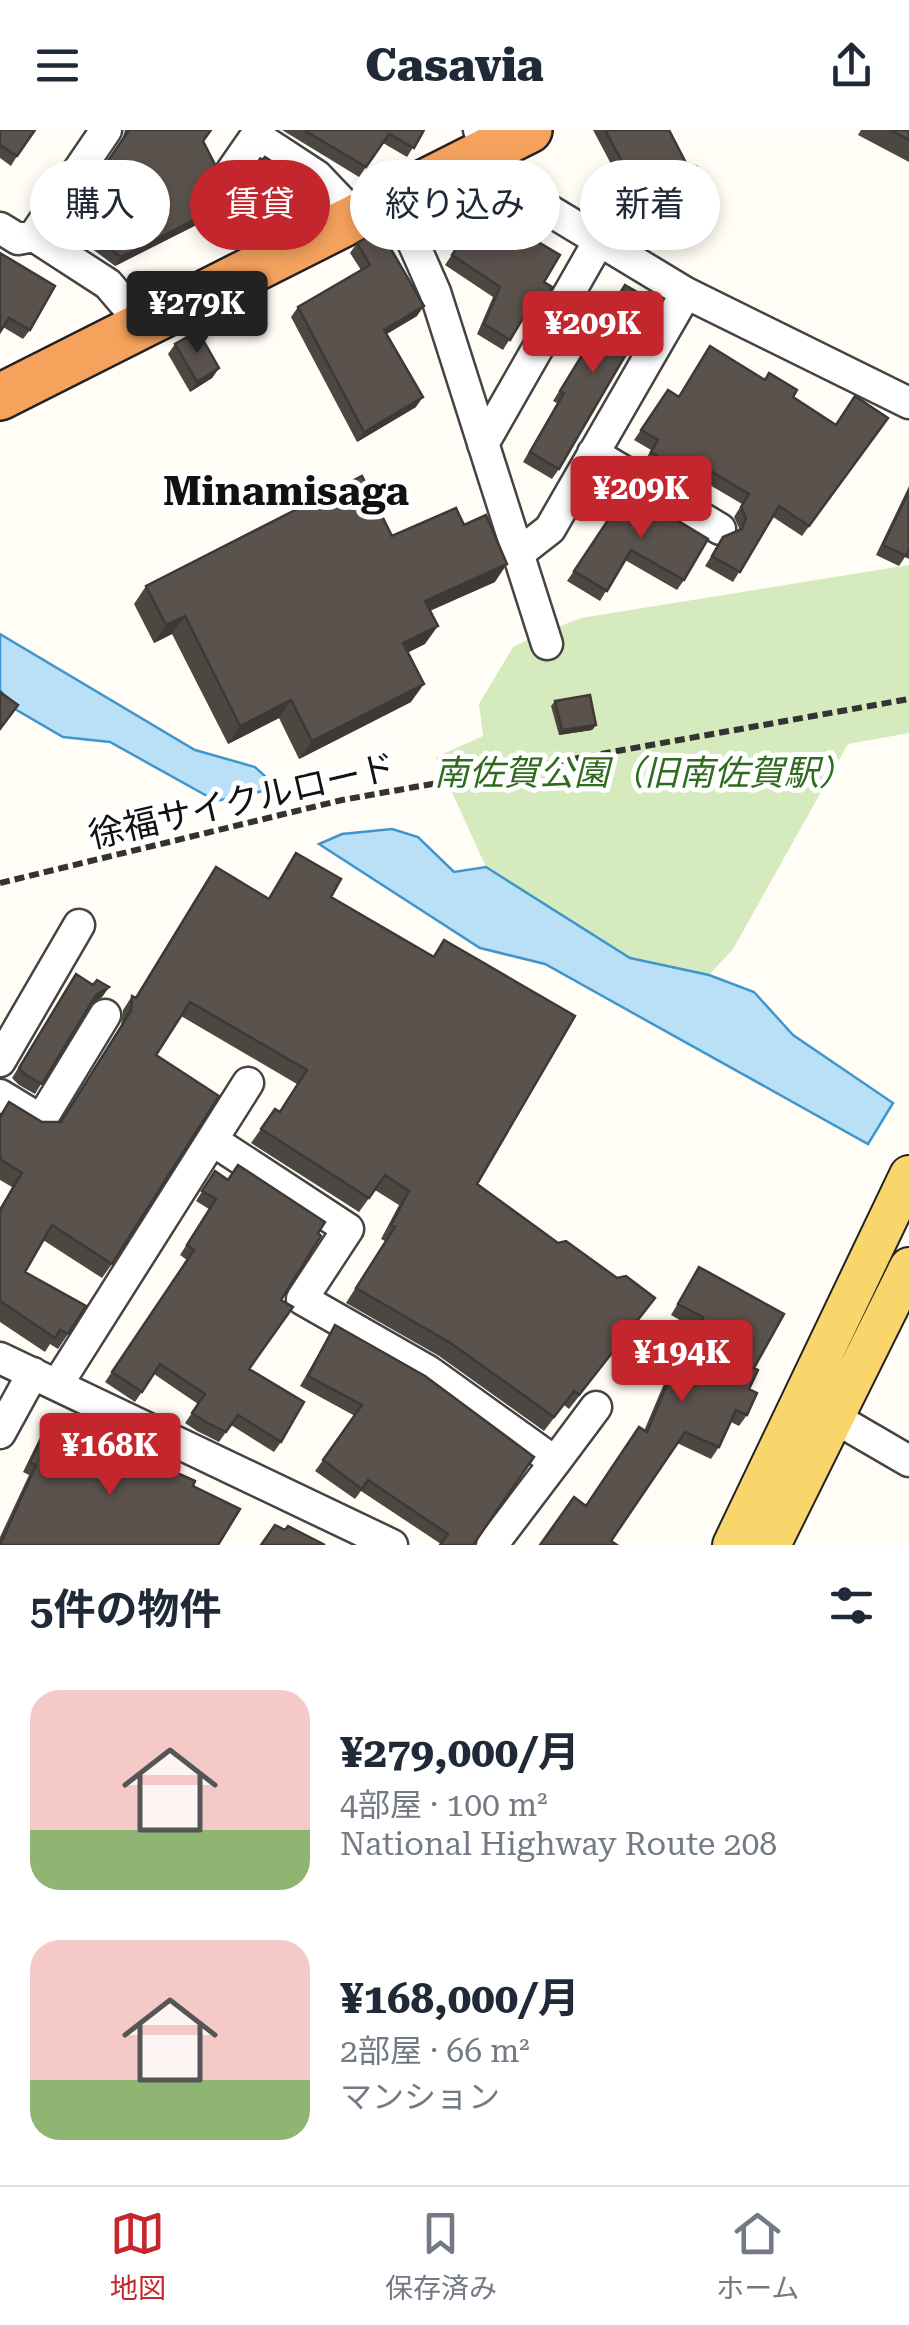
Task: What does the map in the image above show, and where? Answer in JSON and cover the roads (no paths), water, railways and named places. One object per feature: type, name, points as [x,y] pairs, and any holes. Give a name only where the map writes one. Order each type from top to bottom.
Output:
[{"type":"highway","points":[[459,160],[501,136]]},
{"type":"highway","points":[[0,397],[350,221]]},
{"type":"main road","points":[[732,1545],[909,1175]]},
{"type":"main road","points":[[771,1545],[909,1267]]},
{"type":"street","points":[[86,160],[106,130]]},
{"type":"street","points":[[239,160],[256,136],[292,160]]},
{"type":"street","points":[[501,136],[514,189],[580,227]]},
{"type":"street","points":[[0,228],[18,238],[30,236]]},
{"type":"street","points":[[56,250],[108,284],[143,325]]},
{"type":"street","points":[[404,250],[434,292],[547,644]]},
{"type":"street","points":[[483,444],[594,250]]},
{"type":"street","points":[[618,250],[686,293],[909,403]]},
{"type":"street","points":[[518,554],[550,529],[686,293]]},
{"type":"street","points":[[593,453],[720,529]]},
{"type":"street","points":[[0,1061],[79,925]]},
{"type":"street","points":[[0,1096],[41,1120],[105,1015]]},
{"type":"street","points":[[0,1434],[45,1379],[248,1084]]},
{"type":"street","points":[[212,1140],[348,1229],[302,1299],[428,1371],[554,1462]]},
{"type":"street","points":[[0,1358],[392,1545]]},
{"type":"street","points":[[492,1545],[596,1407]]},
{"type":"street","points":[[835,1418],[909,1461]]},
{"type":"water","points":[[0,634],[195,750],[255,767],[278,788],[216,801],[110,742],[63,737],[15,709],[0,690]]},
{"type":"water","points":[[392,829],[418,837],[454,872],[486,867],[630,958],[709,975],[754,992],[793,1035],[893,1103],[868,1144],[545,964],[480,948],[319,844],[342,834]]},
{"type":"district","name":"Minamisaga","points":[[286,491]]},
{"type":"park label","name":"南佐賀公園（旧南佐賀駅）","points":[[644,773]]}]
